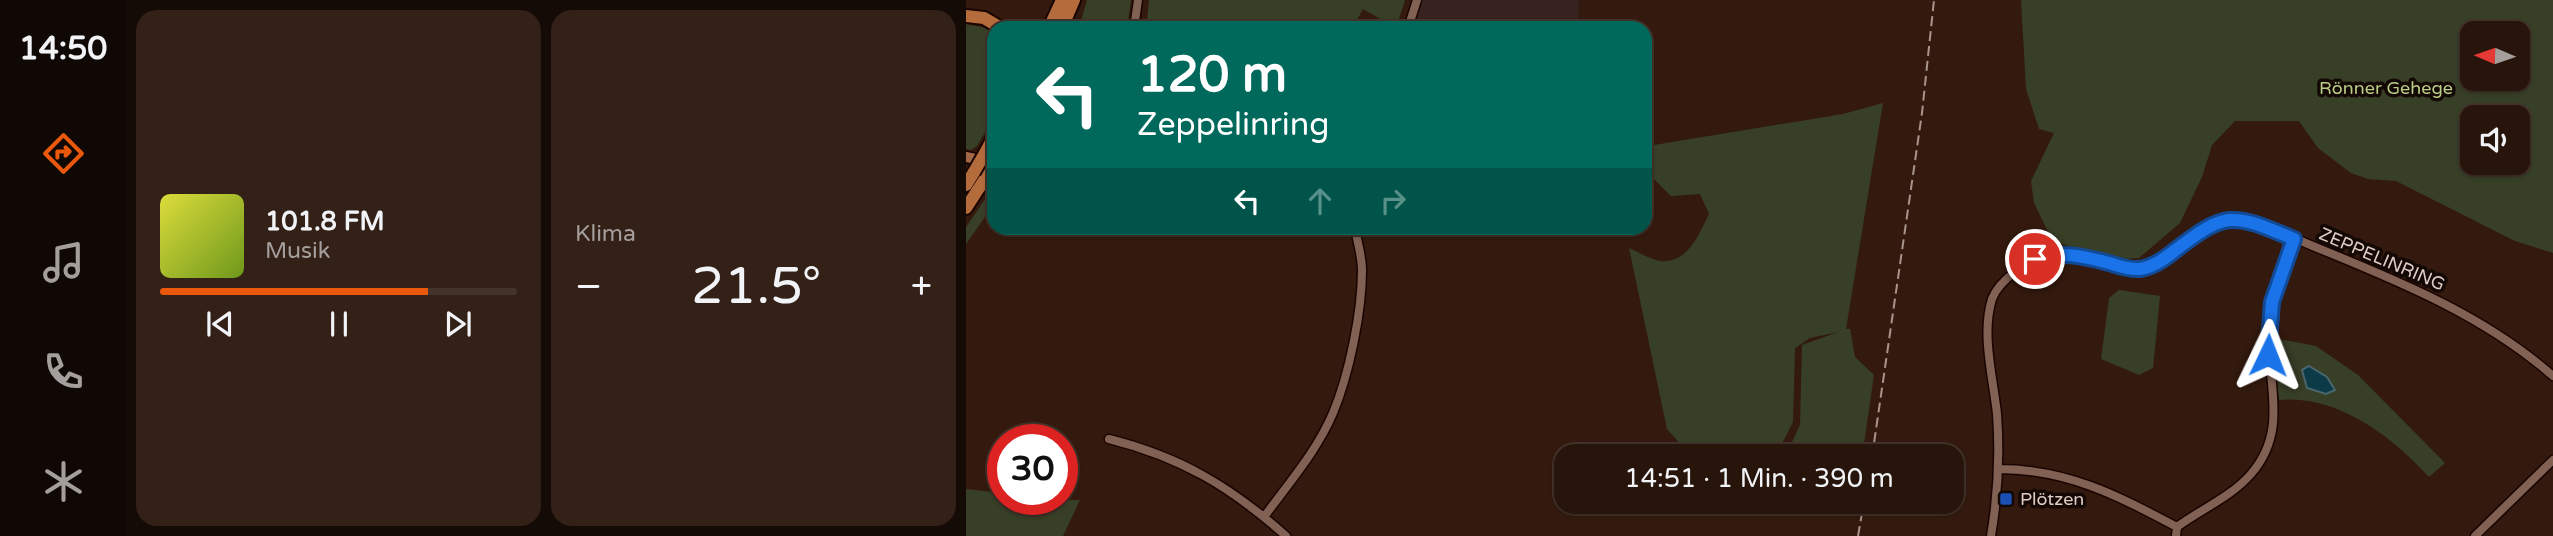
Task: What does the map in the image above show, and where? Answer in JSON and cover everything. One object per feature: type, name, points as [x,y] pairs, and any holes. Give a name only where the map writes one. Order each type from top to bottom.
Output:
[{"type":"highway","points":[[1052,21],[1062,0]]},
{"type":"highway","points":[[1065,21],[1074,0]]},
{"type":"highway","points":[[1073,21],[1074,0]]},
{"type":"highway","points":[[966,16],[989,21]]},
{"type":"highway","points":[[966,184],[987,149]]},
{"type":"highway","points":[[966,208],[987,176]]},
{"type":"main road","points":[[966,158],[987,166]]},
{"type":"street","points":[[1135,21],[1138,0]]},
{"type":"street","points":[[1410,21],[1417,0]]},
{"type":"street","name":"ZEPPELINRING","points":[[1991,536],[1999,469],[1997,416],[1987,321],[1993,295],[2017,270],[2035,259],[2061,254],[2080,255],[2132,269],[2146,268],[2161,262],[2208,226],[2227,220],[2254,222],[2426,293],[2501,337],[2553,376]]},
{"type":"street","points":[[1265,517],[1304,463],[1329,422],[1342,387],[1360,302],[1362,267],[1356,235]]},
{"type":"street","points":[[1999,469],[2051,474],[2086,483],[2177,532],[2240,485],[2252,473],[2270,441],[2276,410],[2268,355],[2269,323],[2277,282],[2294,239]]},
{"type":"street","points":[[1109,439],[1138,446],[1189,466],[1265,517],[1286,536]]},
{"type":"street","points":[[2475,536],[2553,460]]},
{"type":"shaded area","points":[[1420,0],[1579,0],[1578,21],[1415,21]]},
{"type":"green space","points":[[1087,0],[1131,0],[1128,21],[1081,21]]},
{"type":"green space","points":[[1149,0],[1405,0],[1398,21],[1384,21],[1363,9],[1357,21],[1147,21]]},
{"type":"green space","name":"Rönner Gehege","points":[[2021,0],[2553,0],[2553,253],[2515,241],[2396,181],[2368,179],[2351,173],[2318,148],[2299,121],[2235,121],[2212,145],[2202,177],[2180,223],[2139,258],[2123,259],[2053,242],[2034,203],[2031,181],[2054,133],[2039,129],[2026,89]]},
{"type":"green space","points":[[966,24],[987,30],[987,129],[977,146],[971,150],[966,149]]},
{"type":"green space","points":[[1883,103],[1846,329],[1850,329],[1855,357],[1874,375],[1864,444],[1791,444],[1800,425],[1802,345],[1838,332],[1810,338],[1795,348],[1793,422],[1782,444],[1680,444],[1667,429],[1629,248],[1660,261],[1678,258],[1691,246],[1709,214],[1700,194],[1671,196],[1652,177],[1652,145],[1843,114]]},
{"type":"green space","points":[[987,196],[987,214],[966,244],[966,227]]},
{"type":"green space","points":[[2119,290],[2160,296],[2153,368],[2139,375],[2101,359],[2109,298]]},
{"type":"green space","points":[[2274,338],[2316,346],[2358,375],[2445,463],[2429,477],[2399,447],[2362,421],[2322,404],[2279,400],[2273,354]]},
{"type":"green space","points":[[966,489],[987,491],[987,515],[1073,515],[1063,536],[966,536]]},
{"type":"water","points":[[2309,366],[2327,377],[2335,390],[2326,394],[2307,388],[2302,370]]},
{"type":"railway","points":[[1874,444],[1922,113],[1934,0]]},
{"type":"railway","points":[[1858,536],[1862,514]]},
{"type":"place","name":"Plötzen","points":[[2006,499]]},
{"type":"route","points":[[2035,259],[2049,254],[2080,255],[2125,268],[2139,269],[2161,262],[2200,231],[2218,222],[2246,220],[2274,230],[2294,239],[2272,302],[2268,355]]}]
